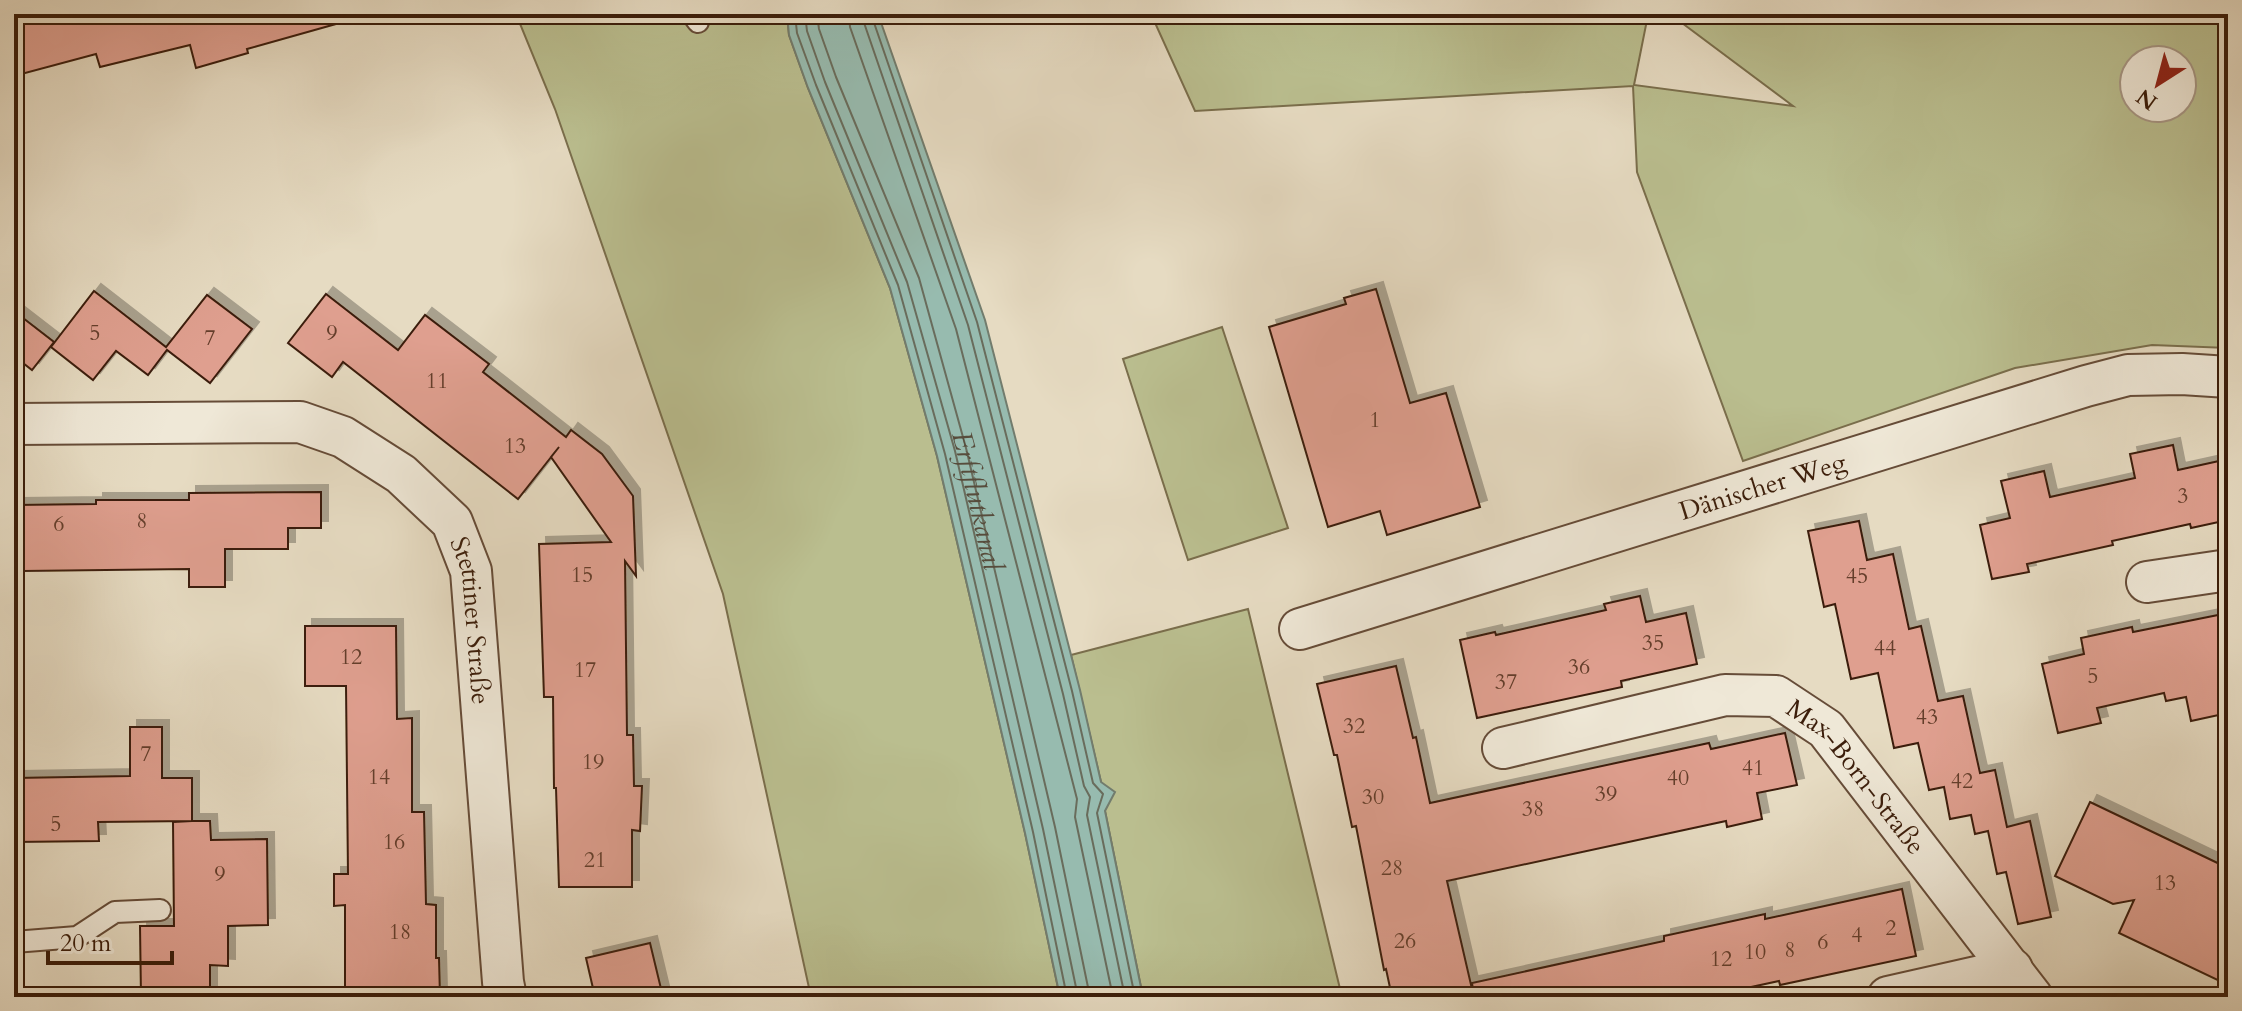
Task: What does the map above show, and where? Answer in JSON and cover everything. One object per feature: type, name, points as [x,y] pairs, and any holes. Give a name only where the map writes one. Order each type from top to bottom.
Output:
[{"type":"street","name":"Dänischer Weg","points":[[1300,629],[2086,386],[2128,375],[2228,377]]},
{"type":"street","name":"Stettiner Straße","points":[[14,424],[300,422],[343,437],[401,474],[452,522],[471,571],[506,997]]},
{"type":"street","points":[[2147,582],[2228,570]]},
{"type":"street","name":"Max-Born-Straße","points":[[1503,748],[1725,695],[1776,696],[1826,729],[2022,983]]},
{"type":"street","name":"Max-Born-Straße","points":[[1888,997],[2022,983]]},
{"type":"lane","points":[[14,942],[77,937],[115,912],[160,910]]},
{"type":"green space","points":[[516,14],[787,14],[789,35],[808,88],[890,288],[937,456],[1060,997],[811,997],[723,594],[555,109]]},
{"type":"green space","points":[[1151,14],[1639,14],[1647,20],[1634,85],[1793,106],[1670,14],[2228,14],[2228,348],[2152,345],[2015,368],[1743,461],[1637,172],[1633,86],[1195,111]]},
{"type":"green space","points":[[1222,327],[1288,528],[1188,560],[1123,359]]},
{"type":"green space","points":[[1248,609],[1342,997],[1143,997],[1101,782],[1071,655]]},
{"type":"water","name":"Erftflutkanal","points":[[787,14],[878,14],[985,320],[1101,782],[1115,792],[1105,811],[1143,997],[1060,997],[937,456],[890,288],[808,88],[789,35]]},
{"type":"building","points":[[14,14],[334,14],[336,24],[247,49],[248,53],[196,68],[190,45],[100,67],[96,54],[14,76]]},
{"type":"building","points":[[1376,289],[1410,403],[1446,393],[1480,507],[1387,535],[1380,511],[1328,527],[1269,327],[1346,304],[1344,298]]},
{"type":"building","points":[[94,291],[166,347],[207,295],[252,329],[210,383],[167,350],[148,375],[116,351],[93,380],[51,347]]},
{"type":"building","points":[[326,294],[398,350],[425,315],[489,364],[483,372],[566,437],[571,430],[602,454],[633,496],[636,576],[625,561],[627,735],[633,735],[634,786],[642,786],[640,831],[632,830],[632,887],[559,887],[553,697],[544,697],[539,544],[611,542],[551,457],[518,499],[343,362],[332,377],[288,343]]},
{"type":"building","points":[[14,311],[54,342],[32,370],[14,356]]},
{"type":"building","points":[[2173,445],[2178,470],[2228,459],[2228,520],[2191,528],[2190,524],[2112,541],[2113,545],[2027,564],[2029,572],[1992,579],[1980,525],[2010,518],[2001,481],[2044,471],[2050,497],[2135,478],[2130,454]]},
{"type":"building","points":[[321,492],[321,528],[288,528],[288,549],[225,549],[225,587],[189,587],[189,569],[23,571],[22,542],[14,542],[14,505],[96,504],[96,500],[189,500],[189,493]]},
{"type":"building","points":[[1859,521],[1867,560],[1893,554],[1909,629],[1921,626],[1938,701],[1963,696],[1980,773],[1995,770],[2007,827],[2030,821],[2051,917],[2018,924],[2006,872],[1997,874],[1988,831],[1975,834],[1971,815],[1950,819],[1944,787],[1929,790],[1918,743],[1894,748],[1878,673],[1851,679],[1835,604],[1824,607],[1808,531]]},
{"type":"building","points":[[1640,596],[1646,622],[1686,613],[1697,664],[1621,681],[1622,687],[1477,718],[1460,640],[1606,610],[1604,604]]},
{"type":"building","points":[[2228,613],[2228,713],[2191,721],[2186,697],[2166,701],[2164,693],[2097,708],[2101,723],[2058,733],[2042,664],[2084,654],[2081,638],[2132,627],[2133,632]]},
{"type":"building","points":[[305,626],[396,626],[397,719],[412,718],[412,812],[424,812],[426,904],[436,905],[440,997],[345,997],[345,905],[334,906],[334,874],[348,874],[346,686],[305,686]]},
{"type":"building","points":[[1396,666],[1430,803],[1709,743],[1711,749],[1785,733],[1797,785],[1757,793],[1762,819],[1727,827],[1726,821],[1447,881],[1472,989],[1432,997],[1392,997],[1356,826],[1352,827],[1337,755],[1334,755],[1317,684]]},
{"type":"building","points":[[130,727],[162,727],[162,778],[192,778],[192,821],[98,822],[99,841],[14,842],[14,778],[130,776]]},
{"type":"building","points":[[2090,802],[2228,868],[2228,985],[2119,933],[2134,900],[2113,904],[2055,876]]},
{"type":"building","points":[[210,821],[211,840],[267,839],[268,925],[228,926],[228,966],[210,965],[210,997],[141,997],[140,926],[174,926],[173,822]]},
{"type":"building","points":[[1902,889],[1916,956],[1780,985],[1779,981],[1705,997],[1474,997],[1472,983],[1664,941],[1664,936],[1765,914],[1765,919]]},
{"type":"building","points":[[650,943],[663,997],[595,997],[586,958]]}]
